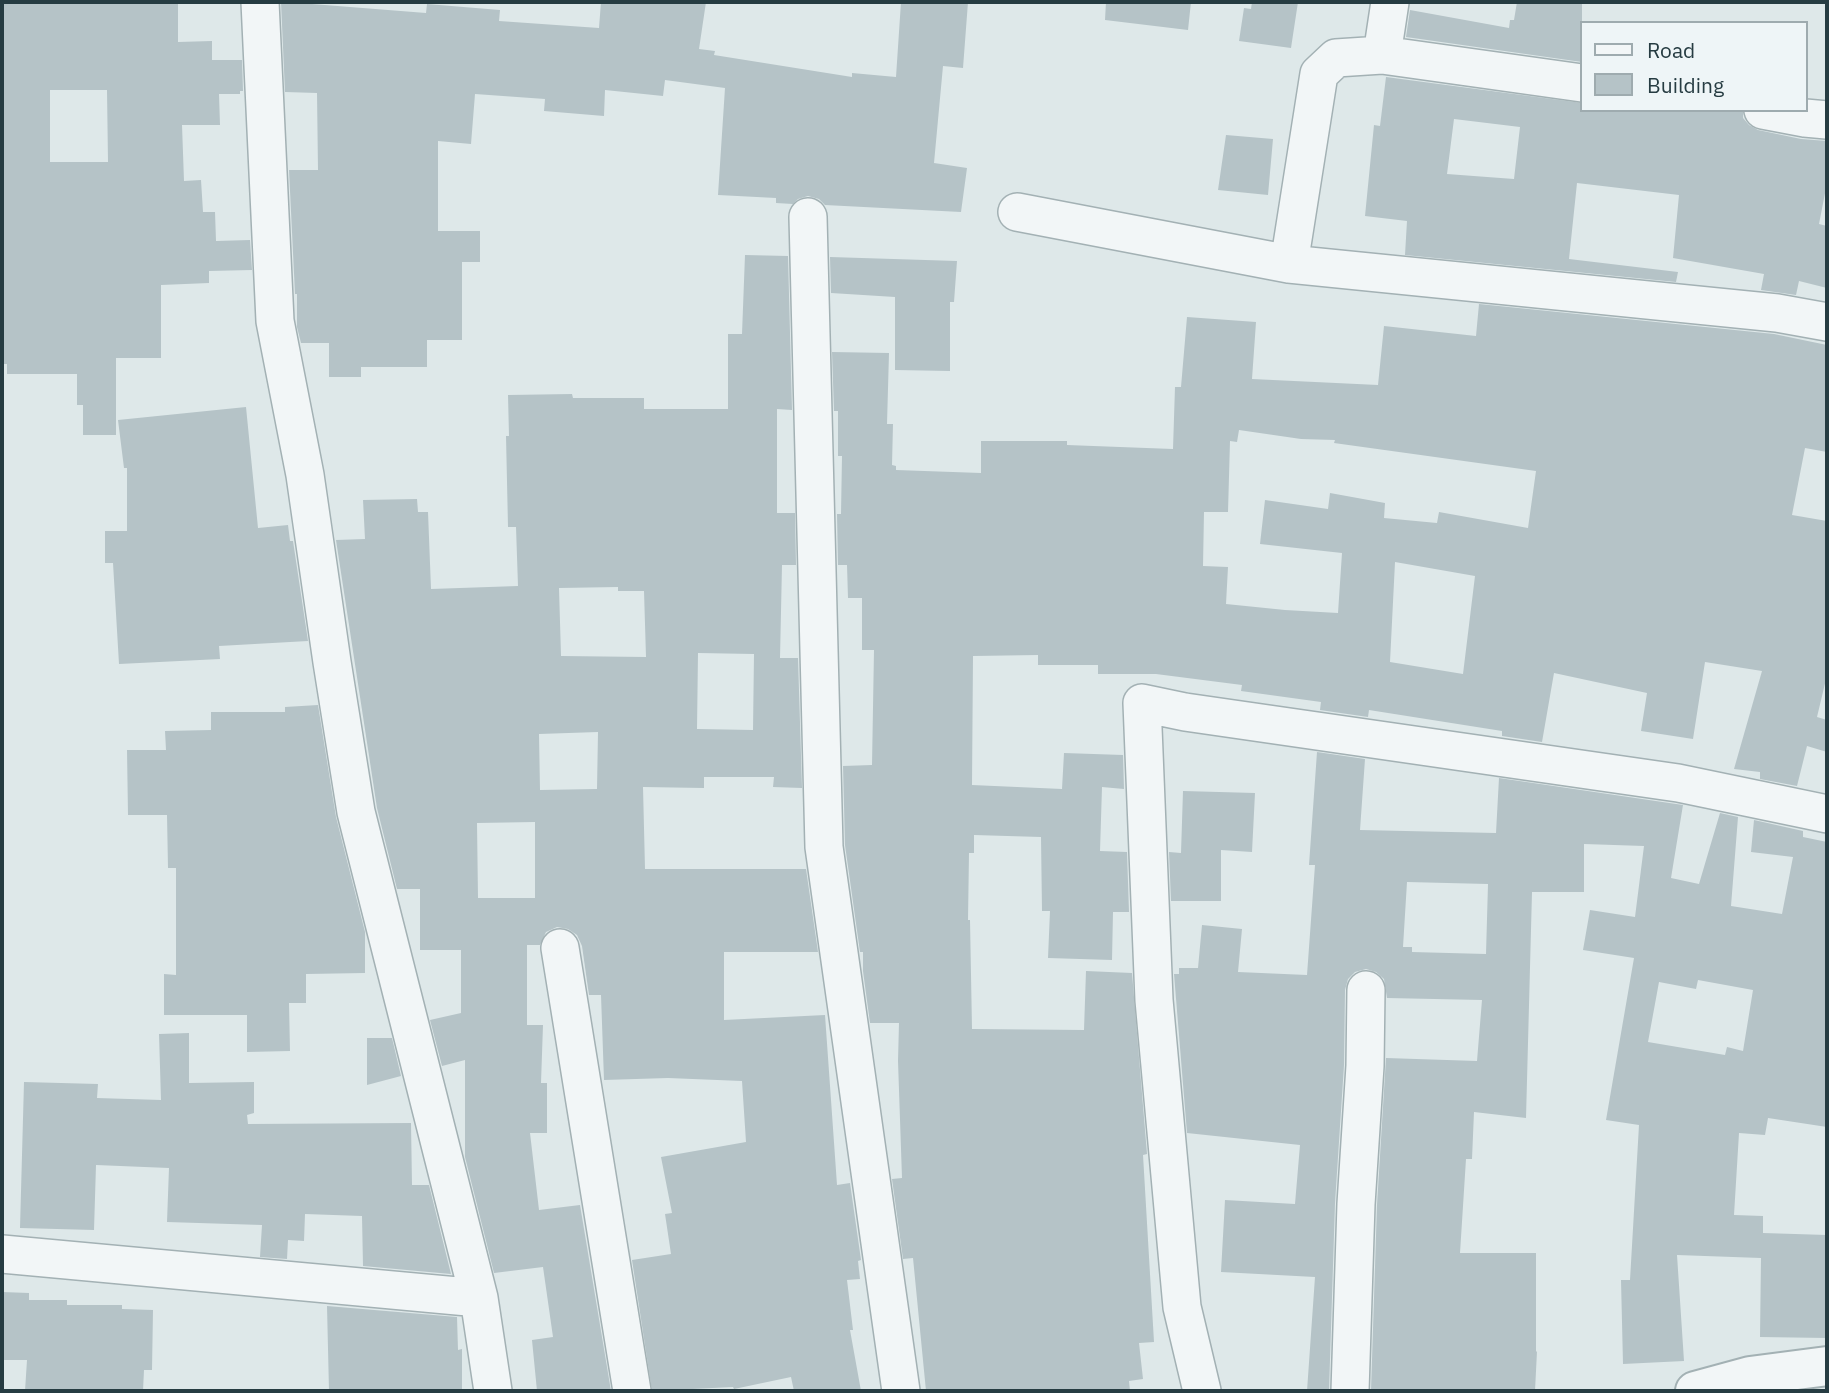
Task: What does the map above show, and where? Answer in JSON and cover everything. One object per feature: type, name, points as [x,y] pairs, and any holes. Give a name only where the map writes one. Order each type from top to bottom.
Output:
[{"type":"street","points":[[260,2],[275,321],[304,475],[356,812],[479,1297],[493,1391]]},
{"type":"street","points":[[1382,55],[1390,2]]},
{"type":"street","points":[[1289,264],[1319,74],[1336,58],[1382,55],[1580,83]]},
{"type":"street","points":[[1774,112],[1827,120]]},
{"type":"street","points":[[1017,212],[1289,264],[1777,313],[1827,322]]},
{"type":"street","points":[[808,218],[824,847],[901,1391]]},
{"type":"street","points":[[1202,1391],[1182,1307],[1154,1000],[1143,703],[1185,712],[1678,783],[1827,814]]},
{"type":"street","points":[[560,948],[632,1391]]},
{"type":"street","points":[[1350,1391],[1366,990]]},
{"type":"street","points":[[2,1254],[479,1297]]},
{"type":"street","points":[[1695,1391],[1749,1383],[1827,1366]]},
{"type":"building","points":[[2,2],[178,2],[178,42],[212,41],[212,60],[242,60],[243,91],[240,91],[240,94],[219,94],[220,125],[182,125],[184,181],[201,180],[203,212],[215,212],[216,241],[250,240],[252,270],[209,271],[209,283],[161,285],[161,358],[116,358],[116,435],[83,435],[83,405],[77,405],[77,374],[7,374],[7,364],[3,364]],"holes":[[[50,90],[107,90],[108,162],[50,162]]]},
{"type":"building","points":[[281,2],[312,2],[426,13],[427,4],[500,10],[499,21],[599,28],[601,2],[706,2],[699,49],[715,51],[714,55],[852,77],[852,73],[896,77],[901,2],[968,2],[963,68],[943,66],[934,163],[967,168],[961,212],[825,205],[819,199],[808,196],[793,204],[776,203],[776,198],[718,195],[725,88],[665,80],[663,96],[605,90],[604,116],[544,111],[545,99],[475,94],[471,144],[438,141],[438,231],[480,231],[480,262],[462,262],[462,340],[427,340],[427,367],[361,367],[361,377],[329,377],[329,343],[301,343],[297,327],[289,170],[318,170],[317,93],[285,92]]},
{"type":"building","points":[[1106,2],[1191,2],[1188,30],[1105,20]]},
{"type":"building","points":[[1252,2],[1298,2],[1291,48],[1239,41],[1244,8],[1251,9]]},
{"type":"building","points":[[1517,2],[1582,2],[1580,62],[1406,37],[1410,10],[1509,28],[1510,20],[1514,20]]},
{"type":"building","points":[[1386,77],[1580,103],[1580,112],[1743,112],[1743,118],[1758,130],[1801,139],[1827,141],[1827,183],[1819,224],[1827,226],[1827,288],[1799,281],[1796,295],[1761,290],[1764,274],[1673,258],[1679,195],[1577,183],[1569,259],[1678,272],[1676,282],[1405,255],[1407,221],[1365,216],[1374,125],[1380,126]],"holes":[[[1454,119],[1520,127],[1514,179],[1447,174]]]},
{"type":"building","points":[[1226,135],[1273,139],[1268,195],[1218,190]]},
{"type":"building","points":[[745,255],[788,256],[792,410],[777,409],[777,513],[795,513],[796,565],[782,565],[780,658],[798,658],[802,788],[773,787],[774,777],[704,777],[704,788],[643,787],[645,869],[806,869],[818,952],[724,952],[724,1020],[825,1015],[837,1185],[850,1183],[861,1260],[858,1261],[860,1279],[847,1280],[853,1330],[850,1330],[861,1391],[794,1391],[791,1377],[734,1389],[652,1391],[632,1260],[671,1254],[665,1214],[672,1213],[661,1157],[746,1142],[742,1081],[668,1078],[604,1080],[601,995],[589,995],[582,946],[577,935],[568,929],[557,927],[546,932],[540,945],[527,945],[527,1025],[543,1025],[541,1083],[547,1083],[547,1133],[530,1133],[539,1210],[580,1205],[611,1391],[537,1391],[532,1340],[553,1337],[543,1267],[494,1273],[465,1157],[465,1060],[442,1066],[430,1020],[461,1013],[461,950],[420,950],[420,889],[397,889],[377,808],[336,540],[365,539],[363,500],[417,499],[418,512],[428,512],[431,589],[518,586],[516,527],[508,527],[508,395],[572,394],[573,398],[644,398],[644,409],[728,409],[728,334],[742,334]],"holes":[[[618,587],[618,591],[644,591],[646,657],[561,656],[559,588]],[[698,653],[754,654],[753,730],[697,729]],[[598,732],[597,789],[540,790],[539,734]],[[535,822],[535,898],[478,898],[477,823]]]},
{"type":"building","points":[[830,257],[957,261],[954,302],[950,302],[950,371],[895,370],[895,297],[831,293]]},
{"type":"building","points":[[1479,304],[1774,334],[1827,345],[1827,452],[1805,448],[1792,515],[1827,521],[1827,675],[1817,717],[1827,720],[1827,752],[1807,746],[1797,786],[1760,779],[1760,772],[1734,769],[1762,671],[1705,662],[1693,739],[1641,731],[1647,693],[1554,673],[1542,742],[1502,736],[1502,731],[1369,710],[1368,717],[1320,710],[1321,702],[1241,691],[1242,685],[1156,674],[1098,674],[1098,665],[1038,665],[1038,655],[973,656],[972,785],[1062,789],[1064,753],[1123,755],[1124,789],[1102,787],[1100,851],[1127,852],[1129,912],[1113,912],[1112,960],[1048,958],[1050,911],[1042,911],[1041,837],[974,835],[974,853],[969,853],[968,920],[972,1029],[1084,1030],[1086,971],[1132,973],[1147,1154],[1143,1155],[1154,1342],[1139,1343],[1143,1379],[1129,1381],[1130,1391],[926,1391],[913,1258],[903,1259],[892,1179],[902,1178],[899,1023],[870,1023],[863,952],[860,952],[845,845],[843,766],[872,765],[874,650],[862,650],[862,598],[848,598],[847,565],[838,565],[837,514],[841,514],[842,456],[838,456],[838,411],[834,411],[832,352],[889,353],[887,424],[893,424],[892,465],[896,466],[896,470],[981,473],[981,441],[1067,441],[1067,445],[1173,449],[1175,387],[1181,387],[1187,317],[1256,322],[1252,379],[1378,385],[1384,326],[1476,336]],"holes":[[[1239,430],[1301,439],[1335,440],[1334,443],[1536,471],[1528,528],[1439,512],[1437,523],[1384,518],[1385,503],[1330,493],[1328,509],[1265,500],[1260,544],[1342,553],[1338,613],[1226,604],[1228,567],[1203,566],[1204,512],[1228,512],[1230,441],[1237,442]],[[1395,562],[1475,576],[1463,674],[1390,662]]]},
{"type":"building","points":[[246,407],[258,528],[288,525],[290,541],[293,541],[308,641],[219,646],[220,659],[119,664],[113,563],[105,563],[105,531],[127,531],[127,468],[124,468],[118,420]]},
{"type":"building","points":[[318,705],[336,817],[365,932],[365,973],[306,974],[306,1003],[289,1003],[290,1051],[247,1052],[247,1015],[164,1015],[164,974],[176,975],[176,868],[168,868],[167,815],[128,815],[127,750],[166,750],[165,731],[211,730],[211,712],[285,712],[285,707]]},
{"type":"building","points":[[1317,752],[1365,759],[1360,830],[1496,833],[1499,778],[1683,805],[1671,878],[1699,884],[1720,813],[1738,817],[1731,906],[1782,914],[1793,857],[1751,852],[1754,820],[1803,831],[1803,837],[1827,842],[1827,1127],[1768,1118],[1765,1135],[1739,1133],[1734,1215],[1763,1216],[1763,1233],[1827,1235],[1827,1338],[1760,1337],[1761,1258],[1677,1255],[1684,1361],[1623,1364],[1621,1280],[1630,1280],[1639,1125],[1606,1120],[1634,958],[1583,950],[1590,910],[1635,917],[1644,846],[1584,844],[1584,892],[1532,892],[1526,1118],[1474,1112],[1472,1159],[1466,1159],[1460,1253],[1536,1253],[1535,1391],[1371,1391],[1377,1205],[1386,1058],[1477,1061],[1482,1000],[1387,998],[1384,979],[1376,972],[1366,969],[1355,972],[1348,979],[1345,990],[1329,1391],[1307,1391],[1315,1277],[1221,1272],[1225,1200],[1295,1204],[1300,1145],[1187,1133],[1174,974],[1179,974],[1179,968],[1198,968],[1202,925],[1242,929],[1238,972],[1307,975],[1315,865],[1309,865]],"holes":[[[1407,882],[1488,884],[1486,954],[1412,952],[1412,947],[1403,947]],[[1698,980],[1753,990],[1743,1051],[1727,1047],[1725,1055],[1648,1042],[1659,982],[1696,989]]]},
{"type":"building","points":[[1183,791],[1255,793],[1252,852],[1221,850],[1221,901],[1171,901],[1169,852],[1181,853]]},
{"type":"building","points":[[189,1033],[189,1083],[254,1082],[254,1113],[247,1115],[248,1124],[411,1123],[412,1185],[429,1185],[451,1274],[363,1266],[362,1216],[305,1214],[304,1241],[288,1240],[287,1259],[260,1257],[262,1225],[167,1222],[169,1168],[96,1165],[94,1230],[20,1228],[24,1082],[98,1084],[97,1098],[161,1100],[159,1034]]},
{"type":"building","points":[[367,1038],[392,1038],[401,1076],[367,1085]]},
{"type":"building","points":[[2,1292],[29,1293],[29,1300],[67,1300],[67,1305],[122,1305],[122,1309],[153,1310],[152,1370],[144,1370],[143,1391],[25,1391],[27,1360],[2,1360]]},
{"type":"building","points":[[327,1306],[457,1317],[458,1350],[462,1349],[462,1391],[329,1391]]}]
